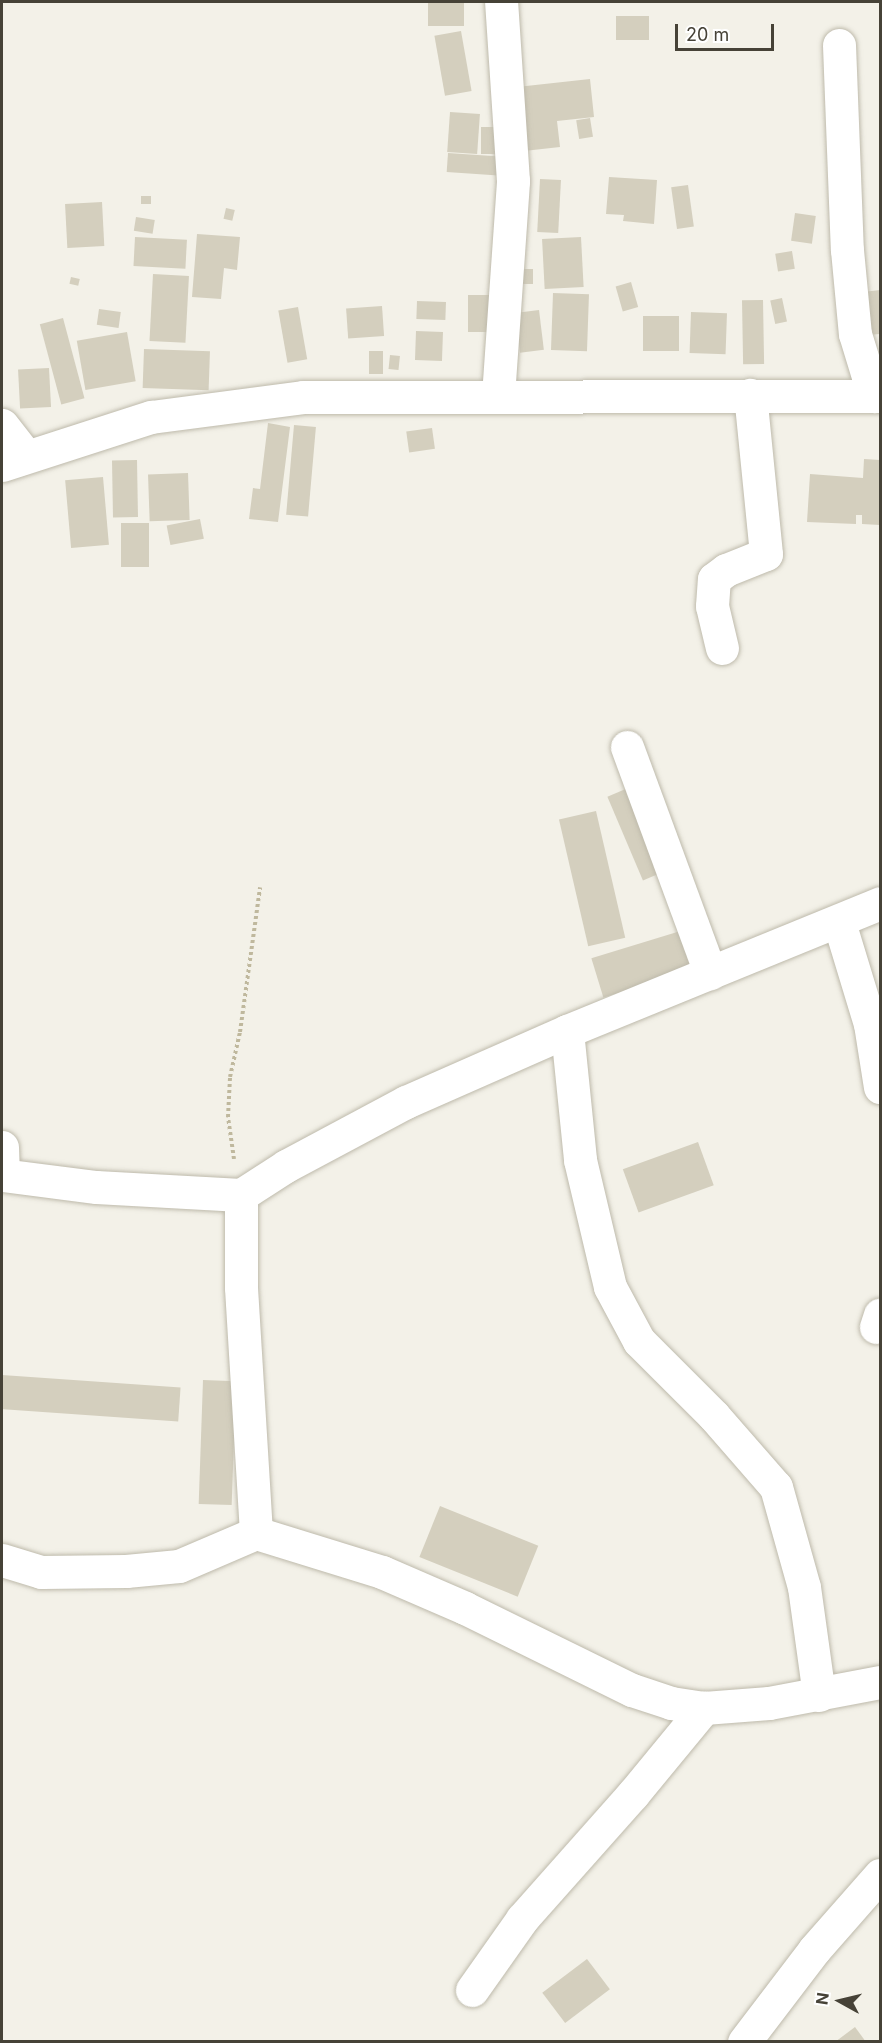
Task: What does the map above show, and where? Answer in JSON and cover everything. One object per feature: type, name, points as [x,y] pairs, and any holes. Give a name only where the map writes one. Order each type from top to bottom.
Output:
[{"type":"street","points":[[498,396],[513,181],[501,2]]},
{"type":"street","points":[[2,425],[14,460],[151,417],[303,397],[877,396],[855,334],[847,250],[839,45]]},
{"type":"street","points":[[722,648],[712,606],[714,579],[726,570],[766,554],[750,395]]},
{"type":"street","points":[[627,747],[710,973]]},
{"type":"street","points":[[2,1166],[96,1187],[241,1195],[286,1166],[406,1102],[567,1031],[880,903]]},
{"type":"street","points":[[838,922],[870,1024],[880,1087]]},
{"type":"street","points":[[567,1031],[580,1160],[610,1287],[639,1341],[714,1416],[776,1487],[804,1587],[819,1695]]},
{"type":"street","points":[[241,1195],[241,1287],[256,1533]]},
{"type":"street","points":[[2,1560],[41,1572],[179,1566],[256,1533],[382,1572],[465,1608],[632,1690],[671,1703],[704,1708],[769,1703],[880,1682]]},
{"type":"street","points":[[472,1990],[522,1919],[633,1794],[704,1708]]},
{"type":"street","points":[[744,2042],[814,1950],[880,1875]]},
{"type":"path","points":[[241,1195],[228,1117],[230,1077],[240,1032],[260,887]]},
{"type":"building","points":[[428,2],[464,2],[464,26],[428,26]]},
{"type":"building","points":[[616,16],[649,16],[649,40],[616,40]]},
{"type":"building","points":[[461,31],[472,91],[445,96],[434,36]]},
{"type":"building","points":[[590,79],[594,117],[557,121],[560,147],[524,151],[517,87]]},
{"type":"building","points":[[450,112],[480,114],[477,154],[447,152]]},
{"type":"building","points":[[590,118],[593,137],[579,139],[576,120]]},
{"type":"building","points":[[481,127],[506,127],[506,154],[481,154]]},
{"type":"building","points":[[448,153],[507,157],[506,176],[447,172]]},
{"type":"building","points":[[609,177],[657,180],[654,224],[623,221],[624,215],[606,214]]},
{"type":"building","points":[[540,179],[561,180],[558,233],[537,232]]},
{"type":"building","points":[[688,185],[694,227],[677,229],[671,187]]},
{"type":"building","points":[[141,196],[151,196],[151,204],[141,204]]},
{"type":"building","points":[[102,202],[104,246],[67,248],[65,204]]},
{"type":"building","points":[[226,208],[235,210],[232,221],[224,219]]},
{"type":"building","points":[[795,213],[816,216],[812,244],[791,241]]},
{"type":"building","points":[[136,217],[155,220],[153,234],[134,231]]},
{"type":"building","points":[[197,234],[240,237],[237,270],[224,268],[221,299],[192,297]]},
{"type":"building","points":[[135,237],[187,240],[185,269],[133,266]]},
{"type":"building","points":[[581,237],[584,287],[545,289],[542,239]]},
{"type":"building","points":[[792,251],[795,269],[778,271],[775,254]]},
{"type":"building","points":[[518,269],[533,269],[533,284],[518,284]]},
{"type":"building","points":[[153,274],[189,276],[185,343],[149,341]]},
{"type":"building","points":[[71,277],[80,279],[78,286],[69,284]]},
{"type":"building","points":[[631,282],[638,307],[623,311],[616,286]]},
{"type":"building","points":[[880,290],[880,334],[867,335],[863,292]]},
{"type":"building","points":[[553,293],[589,294],[587,351],[551,350]]},
{"type":"building","points":[[468,295],[496,295],[496,332],[468,332]]},
{"type":"building","points":[[782,298],[787,321],[775,324],[770,300]]},
{"type":"building","points":[[742,300],[763,300],[764,364],[743,364]]},
{"type":"building","points":[[417,301],[446,302],[445,320],[416,319]]},
{"type":"building","points":[[382,306],[384,336],[348,338],[346,309]]},
{"type":"building","points":[[298,307],[307,359],[288,363],[278,310]]},
{"type":"building","points":[[99,309],[121,312],[119,328],[97,325]]},
{"type":"building","points":[[539,310],[544,350],[520,353],[515,313]]},
{"type":"building","points":[[691,312],[727,313],[726,354],[690,353]]},
{"type":"building","points":[[643,316],[679,316],[679,351],[643,351]]},
{"type":"building","points":[[63,318],[84,398],[61,404],[40,324]]},
{"type":"building","points":[[416,331],[443,332],[442,361],[415,360]]},
{"type":"building","points":[[127,332],[136,381],[85,390],[77,341]]},
{"type":"building","points":[[144,349],[210,351],[209,390],[143,388]]},
{"type":"building","points":[[369,351],[383,351],[383,374],[369,374]]},
{"type":"building","points":[[390,355],[400,356],[398,370],[389,369]]},
{"type":"building","points":[[49,368],[51,407],[20,409],[18,370]]},
{"type":"building","points":[[268,423],[290,427],[278,522],[249,519],[253,488],[260,489]]},
{"type":"building","points":[[294,425],[316,427],[308,517],[286,515]]},
{"type":"building","points":[[432,428],[435,449],[409,452],[406,432]]},
{"type":"building","points":[[864,459],[880,460],[880,525],[862,524],[862,515],[856,515],[856,524],[807,522],[810,474],[863,478]]},
{"type":"building","points":[[112,460],[137,460],[138,517],[113,517]]},
{"type":"building","points":[[188,473],[190,520],[150,521],[148,474]]},
{"type":"building","points":[[103,477],[109,545],[71,548],[65,480]]},
{"type":"building","points":[[200,519],[204,539],[170,545],[167,525]]},
{"type":"building","points":[[121,523],[149,523],[149,567],[121,567]]},
{"type":"building","points":[[635,785],[671,869],[643,880],[607,797]]},
{"type":"building","points":[[596,811],[625,938],[588,946],[559,820]]},
{"type":"building","points":[[687,929],[699,968],[603,997],[591,958]]},
{"type":"building","points":[[698,1142],[714,1185],[639,1213],[623,1169]]},
{"type":"building","points":[[2,1375],[181,1387],[178,1421],[2,1409]]},
{"type":"building","points":[[203,1380],[236,1381],[232,1505],[199,1504]]},
{"type":"building","points":[[440,1506],[538,1546],[518,1597],[419,1557]]},
{"type":"building","points":[[587,1959],[610,1989],[565,2023],[542,1993]]},
{"type":"building","points":[[855,2027],[866,2042],[835,2042]]}]
